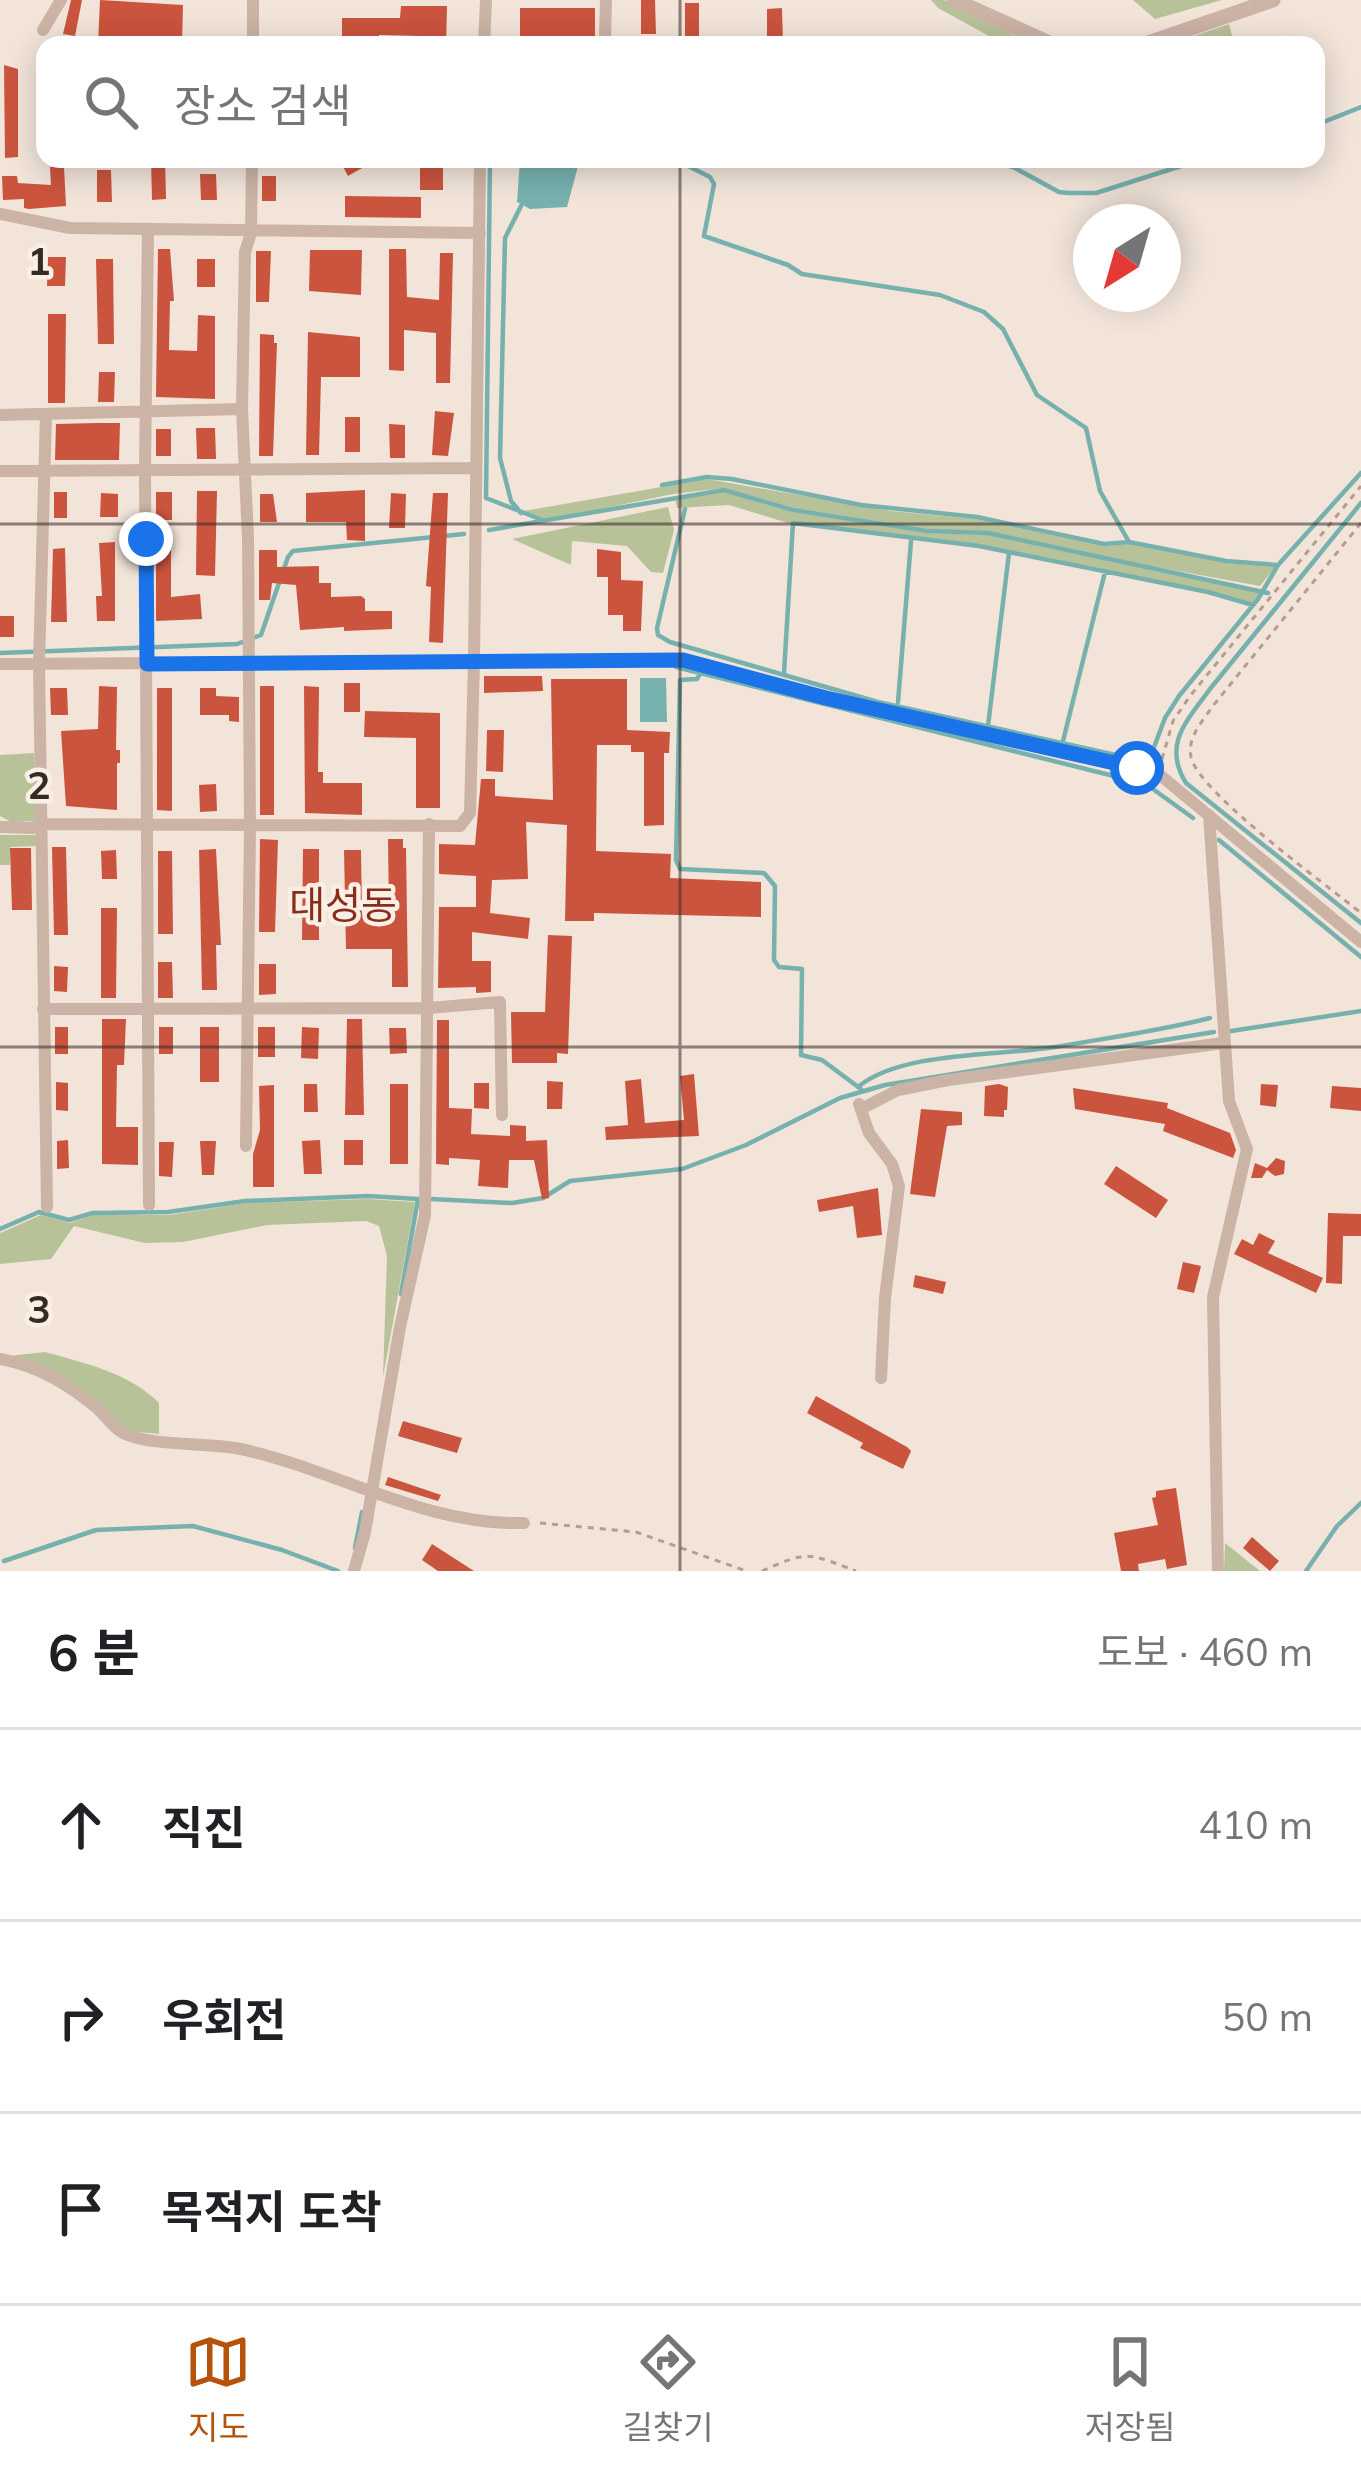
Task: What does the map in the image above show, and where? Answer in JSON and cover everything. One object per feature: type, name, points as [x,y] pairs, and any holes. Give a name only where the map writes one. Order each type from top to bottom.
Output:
[{"type":"street","points":[[43,30],[61,0]]},
{"type":"street","points":[[253,0],[253,36]]},
{"type":"street","points":[[484,36],[486,0]]},
{"type":"street","points":[[605,36],[606,0]]},
{"type":"street","points":[[954,0],[1034,36]]},
{"type":"street","points":[[1168,36],[1273,0]]},
{"type":"street","points":[[246,1146],[250,827],[242,409],[244,252],[251,233],[252,168]]},
{"type":"street","points":[[0,827],[460,826],[470,813],[481,168]]},
{"type":"street","points":[[0,214],[70,228],[480,233]]},
{"type":"street","points":[[148,229],[149,1205]]},
{"type":"street","points":[[0,415],[242,409]]},
{"type":"street","points":[[46,414],[40,655],[47,1207]]},
{"type":"street","points":[[0,471],[476,468]]},
{"type":"street","points":[[0,664],[40,655],[248,651],[474,661],[683,660],[1160,775],[1361,942]]},
{"type":"street","points":[[1209,815],[1229,1101],[1247,1149],[1213,1297],[1218,1571]]},
{"type":"street","points":[[354,1571],[424,1215],[429,824]]},
{"type":"street","points":[[43,1010],[429,1008],[500,1003],[502,1115]]},
{"type":"street","points":[[881,1378],[898,1186],[892,1164],[863,1120],[860,1106],[898,1090],[948,1080],[1223,1043]]},
{"type":"street","points":[[0,1359],[47,1373],[126,1435],[239,1449],[409,1505],[487,1523],[524,1523]]},
{"type":"path","points":[[1160,775],[1165,742],[1190,696],[1361,486]]},
{"type":"path","points":[[1361,523],[1190,740],[1190,760],[1206,782],[1361,913]]},
{"type":"path","points":[[524,1523],[608,1526],[636,1532],[746,1571]]},
{"type":"path","points":[[762,1571],[799,1554],[856,1571]]},
{"type":"green space","points":[[931,0],[944,0],[1014,36],[989,36]]},
{"type":"green space","points":[[1133,0],[1222,0],[1155,19]]},
{"type":"green space","points":[[1229,24],[1232,36],[1194,36]]},
{"type":"green space","points":[[707,479],[891,511],[976,519],[1104,546],[1129,544],[1226,563],[1276,566],[1260,586],[990,532],[928,529],[794,508],[724,488],[548,520],[524,511]]},
{"type":"green space","points":[[724,492],[792,512],[927,533],[988,535],[1261,590],[1253,603],[979,545],[791,524],[729,505],[677,508],[675,498]]},
{"type":"green space","points":[[668,507],[674,530],[663,573],[651,572],[627,546],[572,541],[571,565],[512,539]]},
{"type":"green space","points":[[34,753],[37,821],[11,822],[0,816],[0,755]]},
{"type":"green space","points":[[0,835],[37,835],[37,846],[10,847],[10,865],[0,865]]},
{"type":"green space","points":[[415,1202],[383,1377],[387,1256],[379,1226],[366,1221],[267,1225],[183,1242],[145,1243],[74,1226],[51,1259],[0,1264],[0,1233],[41,1215],[70,1223],[94,1215],[169,1215],[246,1203]]},
{"type":"green space","points":[[45,1352],[106,1370],[147,1393],[159,1403],[159,1434],[128,1431],[9,1356]]},
{"type":"green space","points":[[1225,1543],[1260,1571],[1224,1571]]},
{"type":"water","points":[[519,168],[578,168],[567,207],[530,209],[517,202]]},
{"type":"water","points":[[640,678],[666,678],[667,722],[640,722]]},
{"type":"building","points":[[71,0],[82,0],[75,36],[63,34]]},
{"type":"building","points":[[100,0],[183,5],[182,36],[98,36]]},
{"type":"building","points":[[641,0],[655,0],[656,34],[641,34]]},
{"type":"building","points":[[685,3],[699,3],[699,36],[685,36]]},
{"type":"building","points":[[401,6],[447,6],[446,36],[342,36],[342,18],[400,18]]},
{"type":"building","points":[[520,8],[595,8],[595,36],[520,36]]},
{"type":"building","points":[[782,8],[783,36],[767,36],[767,9]]},
{"type":"building","points":[[4,65],[18,69],[18,157],[5,158]]},
{"type":"building","points":[[50,168],[64,168],[66,206],[29,209],[24,208],[24,199],[3,200],[2,176],[17,176],[18,183],[51,185]]},
{"type":"building","points":[[151,168],[165,168],[166,199],[152,200]]},
{"type":"building","points":[[420,168],[443,168],[443,190],[420,190]]},
{"type":"building","points":[[97,170],[111,170],[112,202],[97,202]]},
{"type":"building","points":[[200,174],[216,174],[217,200],[201,200]]},
{"type":"building","points":[[262,176],[276,176],[276,201],[262,201]]},
{"type":"building","points":[[345,196],[421,197],[421,218],[345,217]]},
{"type":"building","points":[[158,249],[170,249],[174,301],[170,301],[169,350],[197,351],[198,315],[215,316],[215,399],[156,397]]},
{"type":"building","points":[[389,249],[406,249],[407,297],[439,300],[440,253],[453,253],[450,383],[436,383],[436,333],[404,330],[404,371],[389,370]]},
{"type":"building","points":[[310,250],[362,250],[361,295],[309,291]]},
{"type":"building","points":[[256,251],[271,251],[269,302],[256,302]]},
{"type":"building","points":[[48,257],[66,257],[65,286],[47,286]]},
{"type":"building","points":[[96,259],[113,259],[114,344],[98,344]]},
{"type":"building","points":[[197,259],[215,259],[215,287],[197,287]]},
{"type":"building","points":[[48,314],[66,314],[65,403],[48,403]]},
{"type":"building","points":[[308,332],[360,337],[360,377],[321,377],[319,455],[306,455]]},
{"type":"building","points":[[260,334],[274,335],[277,343],[273,456],[259,456]]},
{"type":"building","points":[[99,372],[115,372],[114,402],[98,402]]},
{"type":"building","points":[[435,411],[454,413],[448,456],[432,455]]},
{"type":"building","points":[[345,417],[360,417],[360,452],[345,452]]},
{"type":"building","points":[[120,423],[119,460],[55,460],[56,424]]},
{"type":"building","points":[[389,424],[405,425],[405,458],[390,458]]},
{"type":"building","points":[[196,428],[215,428],[216,459],[197,459]]},
{"type":"building","points":[[156,429],[171,429],[171,456],[156,456]]},
{"type":"building","points":[[365,490],[365,541],[347,540],[346,522],[306,522],[306,493]]},
{"type":"building","points":[[197,491],[217,491],[215,576],[196,575]]},
{"type":"building","points":[[54,492],[67,492],[67,518],[54,518]]},
{"type":"building","points":[[156,492],[172,492],[172,520],[156,520]]},
{"type":"building","points":[[101,493],[118,494],[118,517],[100,517]]},
{"type":"building","points":[[391,493],[406,494],[405,528],[389,528]]},
{"type":"building","points":[[433,493],[448,493],[443,643],[429,642],[431,587],[426,586]]},
{"type":"building","points":[[260,494],[273,494],[277,522],[260,522]]},
{"type":"building","points":[[115,542],[115,621],[97,621],[96,596],[102,596],[99,543]]},
{"type":"building","points":[[65,548],[67,622],[51,622],[53,549]]},
{"type":"building","points":[[597,549],[621,552],[621,580],[643,581],[641,631],[623,631],[623,615],[608,615],[608,577],[597,577]]},
{"type":"building","points":[[156,550],[171,550],[171,597],[200,594],[202,619],[156,621]]},
{"type":"building","points":[[259,550],[277,550],[277,567],[319,566],[319,583],[331,583],[331,597],[361,596],[365,611],[392,611],[392,629],[300,630],[296,585],[272,583],[270,600],[259,600]]},
{"type":"building","points":[[0,616],[14,616],[14,637],[0,637]]},
{"type":"building","points":[[484,676],[542,676],[543,691],[484,693]]},
{"type":"building","points":[[551,679],[627,679],[627,730],[670,732],[669,753],[664,753],[664,825],[644,826],[644,752],[631,752],[631,745],[597,745],[596,851],[671,854],[670,878],[761,882],[761,917],[594,913],[594,921],[565,921],[567,825],[526,822],[528,879],[492,880],[490,913],[530,918],[528,939],[472,932],[472,961],[491,961],[491,992],[476,993],[476,987],[438,988],[439,907],[476,907],[476,876],[439,874],[439,844],[475,845],[481,779],[495,779],[495,796],[553,800]]},
{"type":"building","points":[[344,683],[360,683],[360,712],[344,712]]},
{"type":"building","points":[[99,686],[117,687],[117,810],[66,806],[61,731],[98,729]]},
{"type":"building","points":[[260,686],[274,686],[274,815],[260,815]]},
{"type":"building","points":[[304,686],[319,687],[318,772],[323,772],[323,783],[362,783],[362,815],[305,813]]},
{"type":"building","points":[[50,688],[67,688],[68,715],[51,715]]},
{"type":"building","points":[[157,688],[172,688],[172,811],[157,810]]},
{"type":"building","points":[[200,688],[216,688],[216,696],[239,697],[239,722],[229,721],[229,715],[200,715]]},
{"type":"building","points":[[365,711],[440,713],[440,808],[416,808],[416,738],[364,737]]},
{"type":"building","points":[[487,730],[504,730],[503,772],[486,771]]},
{"type":"building","points":[[216,784],[217,811],[200,812],[199,785]]},
{"type":"building","points":[[260,839],[278,840],[275,932],[259,932]]},
{"type":"building","points":[[388,839],[403,839],[406,848],[408,987],[392,987],[392,949],[346,949],[344,850],[361,850],[362,914],[389,914]]},
{"type":"building","points":[[52,847],[66,847],[68,935],[54,935]]},
{"type":"building","points":[[10,848],[31,848],[32,910],[12,910]]},
{"type":"building","points":[[216,849],[221,945],[216,945],[217,990],[202,990],[199,850]]},
{"type":"building","points":[[303,849],[319,849],[319,940],[302,940]]},
{"type":"building","points":[[116,850],[117,879],[102,879],[101,851]]},
{"type":"building","points":[[158,851],[172,851],[173,934],[158,934]]},
{"type":"building","points":[[101,908],[117,908],[116,998],[101,998]]},
{"type":"building","points":[[548,935],[572,936],[568,1054],[557,1053],[557,1063],[512,1063],[511,1012],[545,1012]]},
{"type":"building","points":[[158,962],[172,962],[173,998],[158,998]]},
{"type":"building","points":[[259,964],[276,964],[276,994],[259,995]]},
{"type":"building","points":[[54,966],[68,967],[67,992],[54,991]]},
{"type":"building","points":[[102,1019],[126,1019],[124,1065],[117,1065],[116,1127],[138,1127],[138,1165],[102,1164]]},
{"type":"building","points":[[347,1019],[362,1019],[364,1115],[345,1115]]},
{"type":"building","points":[[437,1020],[449,1020],[449,1108],[472,1109],[471,1134],[510,1136],[510,1125],[526,1126],[526,1141],[547,1140],[549,1198],[542,1199],[534,1160],[509,1160],[508,1188],[478,1186],[480,1160],[449,1158],[449,1165],[436,1164]]},
{"type":"building","points":[[55,1027],[68,1027],[68,1054],[55,1054]]},
{"type":"building","points":[[159,1027],[173,1027],[173,1054],[159,1054]]},
{"type":"building","points":[[200,1027],[219,1027],[219,1082],[200,1082]]},
{"type":"building","points":[[258,1027],[275,1027],[275,1057],[258,1057]]},
{"type":"building","points":[[302,1027],[319,1028],[318,1059],[301,1058]]},
{"type":"building","points":[[389,1028],[406,1028],[407,1053],[390,1054]]},
{"type":"building","points":[[694,1074],[699,1136],[606,1140],[605,1127],[628,1125],[625,1081],[641,1079],[645,1123],[684,1120],[680,1076]]},
{"type":"building","points":[[547,1081],[563,1082],[562,1109],[547,1109]]},
{"type":"building","points":[[56,1082],[68,1083],[68,1111],[56,1110]]},
{"type":"building","points":[[474,1083],[489,1083],[489,1109],[474,1108]]},
{"type":"building","points":[[304,1084],[317,1084],[318,1112],[304,1112]]},
{"type":"building","points":[[390,1084],[408,1084],[408,1164],[390,1164]]},
{"type":"building","points":[[1261,1084],[1278,1085],[1276,1107],[1260,1105]]},
{"type":"building","points":[[274,1085],[274,1187],[253,1187],[253,1154],[260,1130],[259,1086]]},
{"type":"building","points":[[985,1086],[1008,1087],[1004,1117],[984,1116]]},
{"type":"building","points":[[1332,1086],[1361,1088],[1361,1111],[1330,1108]]},
{"type":"building","points":[[1073,1088],[1168,1103],[1167,1108],[1230,1133],[1236,1150],[1233,1158],[1163,1131],[1165,1124],[1075,1109]]},
{"type":"building","points":[[921,1109],[962,1112],[962,1125],[947,1126],[935,1197],[910,1194]]},
{"type":"building","points":[[68,1140],[69,1168],[57,1169],[57,1141]]},
{"type":"building","points":[[320,1140],[322,1174],[304,1174],[302,1141]]},
{"type":"building","points":[[344,1140],[363,1140],[363,1165],[344,1165]]},
{"type":"building","points":[[200,1141],[216,1141],[214,1175],[202,1175]]},
{"type":"building","points":[[159,1142],[174,1142],[172,1177],[159,1176]]},
{"type":"building","points":[[1276,1158],[1285,1161],[1284,1174],[1275,1176],[1267,1170],[1262,1178],[1251,1178],[1255,1163],[1267,1168]]},
{"type":"building","points":[[1116,1166],[1168,1200],[1156,1218],[1104,1184]]},
{"type":"building","points":[[878,1188],[882,1235],[857,1238],[853,1206],[819,1212],[817,1200]]},
{"type":"building","points":[[1328,1213],[1361,1214],[1361,1236],[1343,1236],[1342,1284],[1326,1283]]},
{"type":"building","points":[[1259,1233],[1275,1241],[1268,1253],[1323,1278],[1316,1293],[1234,1254],[1242,1239],[1253,1245]]},
{"type":"building","points":[[1183,1262],[1201,1266],[1194,1293],[1177,1289]]},
{"type":"building","points":[[915,1275],[946,1282],[943,1294],[913,1287]]},
{"type":"building","points":[[816,1396],[907,1447],[911,1451],[903,1469],[807,1413]]},
{"type":"building","points":[[403,1421],[462,1438],[457,1453],[398,1436]]},
{"type":"building","points":[[388,1477],[441,1495],[438,1501],[385,1485]]},
{"type":"building","points":[[1176,1488],[1187,1565],[1167,1569],[1165,1559],[1138,1564],[1139,1571],[1121,1571],[1114,1533],[1158,1525],[1152,1498],[1156,1491]]},
{"type":"building","points":[[1252,1537],[1279,1561],[1270,1571],[1243,1548]]},
{"type":"building","points":[[432,1544],[474,1571],[438,1571],[422,1560]]},
{"type":"waterway","points":[[1325,121],[1361,107]]},
{"type":"waterway","points":[[490,168],[486,498],[545,521]]},
{"type":"waterway","points":[[692,168],[714,184],[704,236],[802,274],[940,295],[984,312],[1003,329],[1037,395],[1086,428],[1100,491],[1129,542],[1226,561],[1277,565]]},
{"type":"waterway","points":[[1015,168],[1069,193],[1096,193],[1175,168]]},
{"type":"waterway","points":[[521,206],[505,238],[500,458],[511,501],[521,513]]},
{"type":"waterway","points":[[685,509],[657,628],[658,635],[670,642],[878,702],[1143,761],[1151,755],[1179,696],[1258,599],[1278,565],[1361,473]]},
{"type":"waterway","points":[[662,485],[707,477],[732,479],[861,505],[977,517],[1104,544],[1129,542]]},
{"type":"waterway","points":[[489,530],[724,490],[793,510],[927,531],[988,533],[1268,593]]},
{"type":"waterway","points":[[1361,503],[1193,712],[1180,733],[1176,756],[1186,783],[1361,923]]},
{"type":"waterway","points":[[784,673],[793,523],[979,546],[1253,605]]},
{"type":"waterway","points":[[0,653],[237,644],[261,635],[293,551],[464,534]]},
{"type":"waterway","points":[[898,702],[911,541]]},
{"type":"waterway","points":[[988,726],[1009,553]]},
{"type":"waterway","points":[[1063,741],[1105,572]]},
{"type":"waterway","points":[[676,667],[1146,784],[1193,818]]},
{"type":"waterway","points":[[700,674],[697,679],[680,680],[676,860],[680,869],[764,873],[775,886],[774,960],[779,967],[802,969],[801,1055],[822,1060],[861,1089]]},
{"type":"waterway","points":[[1219,840],[1361,957]]},
{"type":"waterway","points":[[1231,1031],[1361,1011]]},
{"type":"waterway","points":[[858,1087],[877,1075],[924,1061],[1055,1047],[1210,1018]]},
{"type":"waterway","points":[[431,1199],[512,1203],[543,1198],[570,1181],[682,1169],[746,1145],[840,1098],[885,1085],[1214,1032]]},
{"type":"waterway","points":[[0,1229],[39,1212],[69,1220],[93,1213],[168,1212],[245,1201],[418,1199],[401,1294]]},
{"type":"waterway","points":[[1306,1571],[1337,1526],[1361,1503]]},
{"type":"waterway","points":[[355,1548],[362,1512]]},
{"type":"waterway","points":[[4,1561],[96,1530],[193,1526],[338,1571]]},
{"type":"district","name":"대성동","points":[[343,905]]},
{"type":"route","points":[[146,539],[147,664],[683,660],[826,698],[1137,768]]}]
